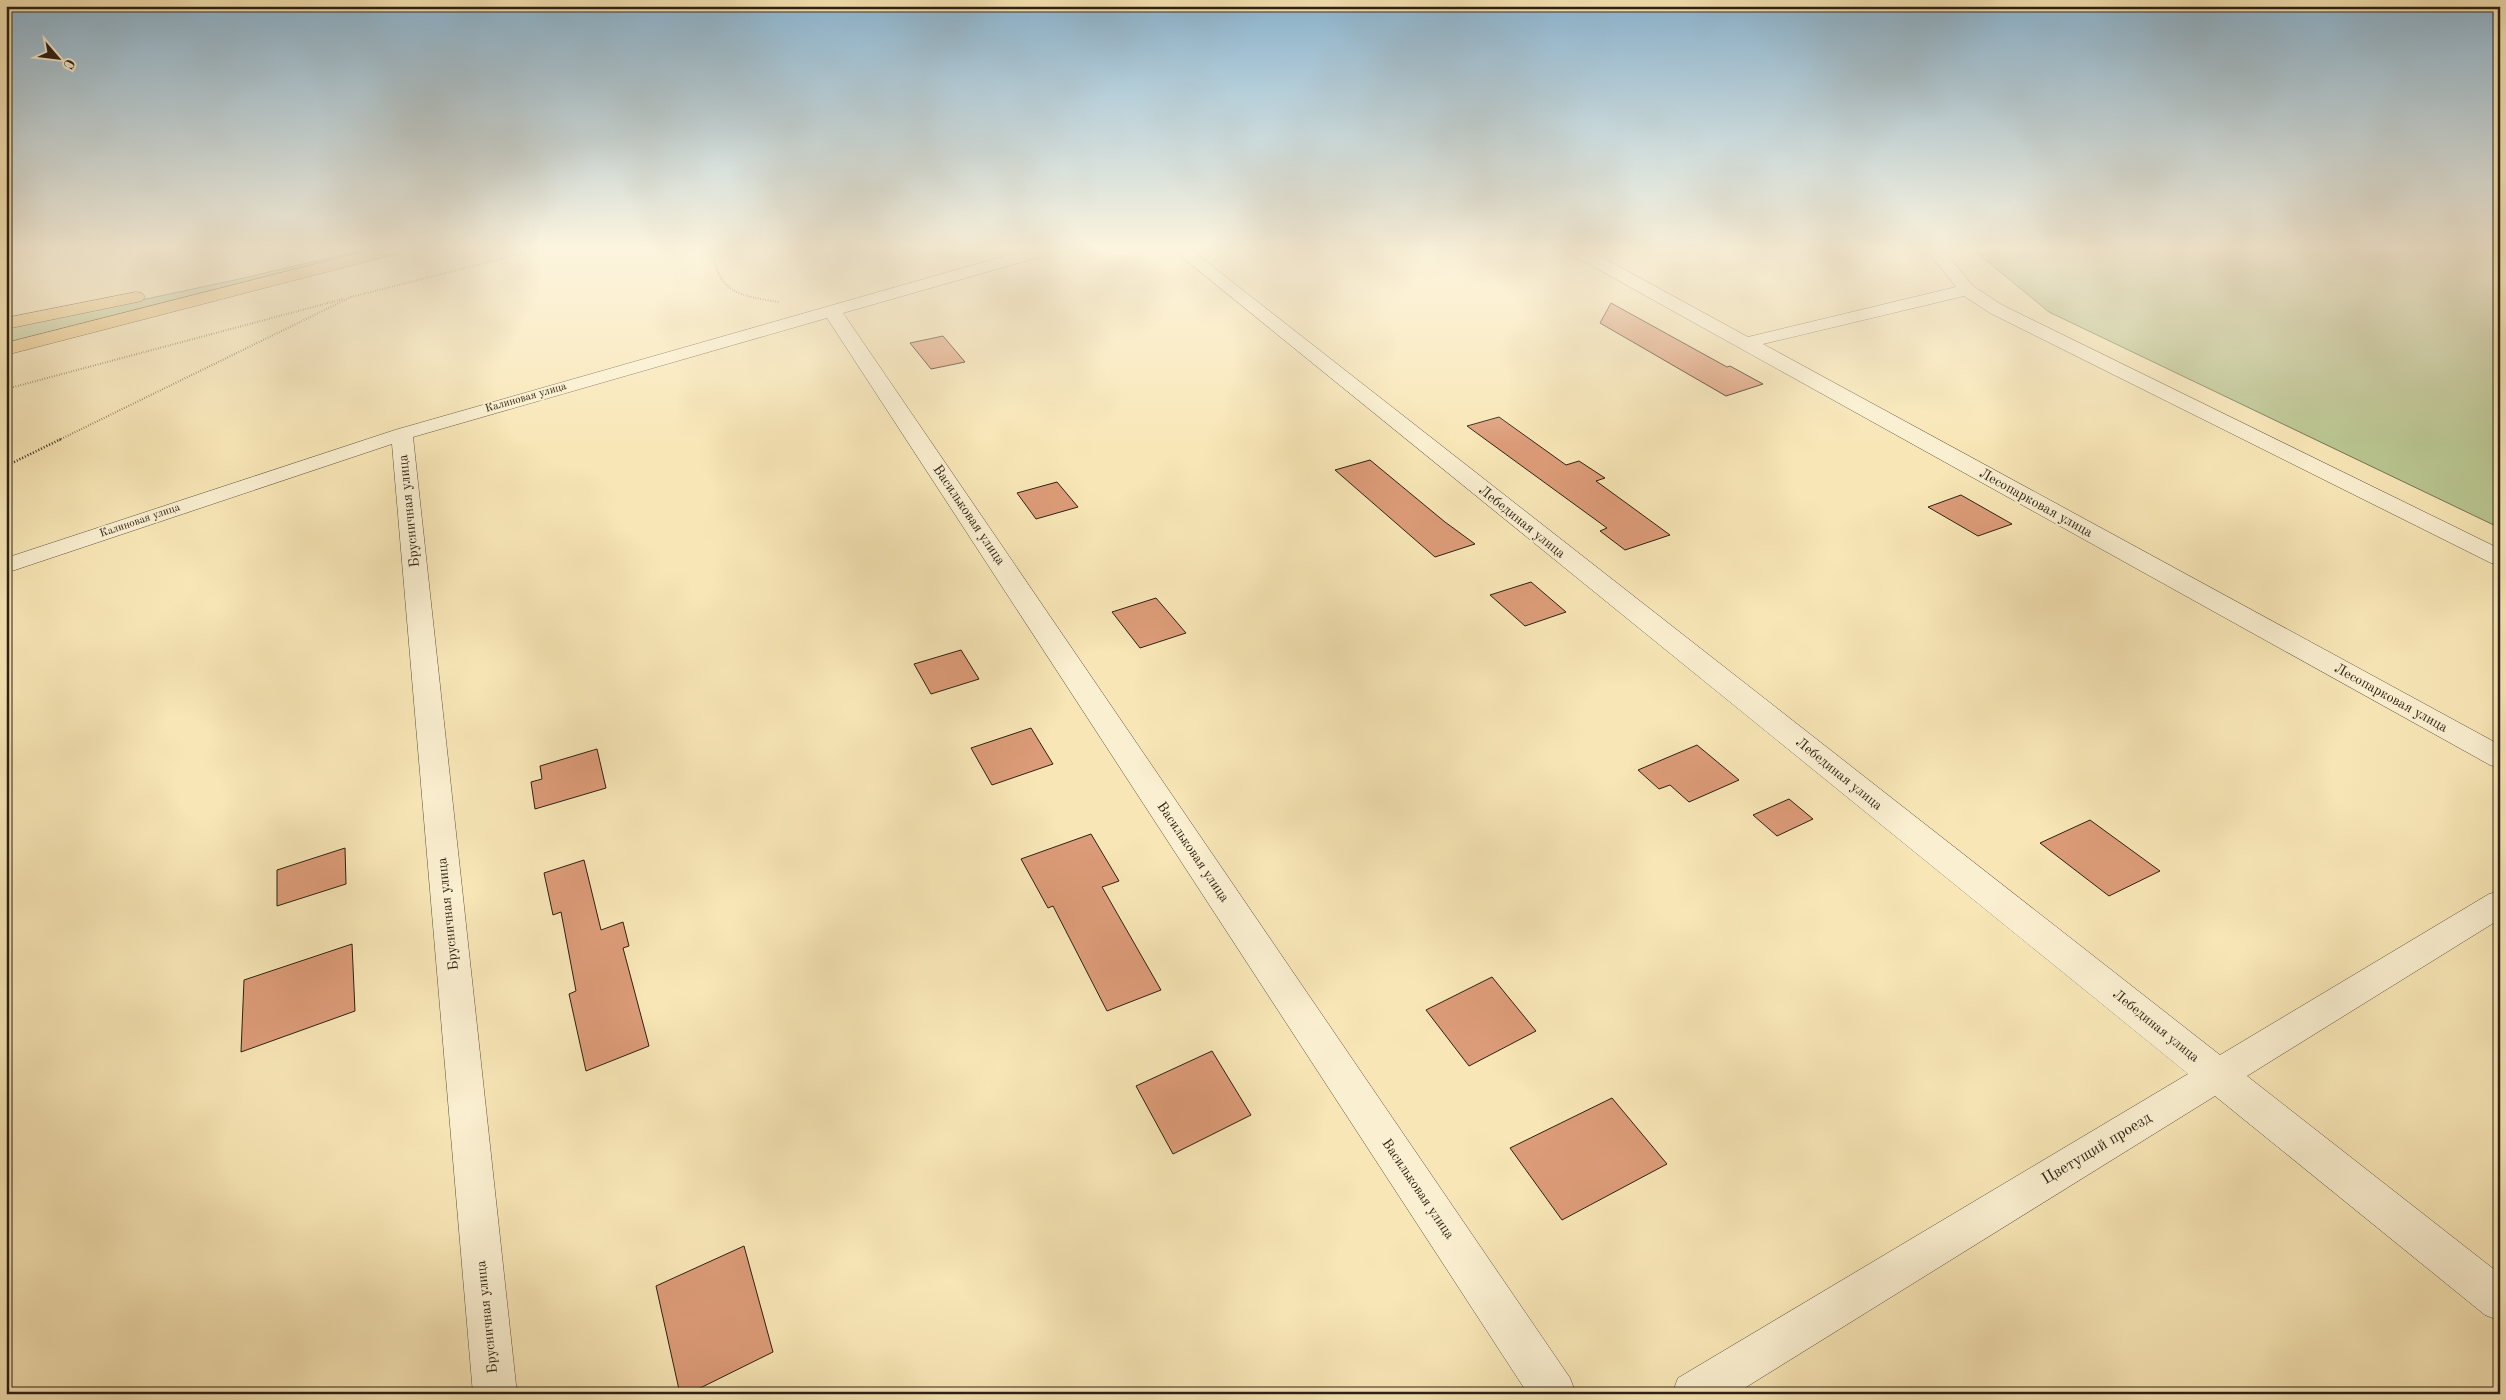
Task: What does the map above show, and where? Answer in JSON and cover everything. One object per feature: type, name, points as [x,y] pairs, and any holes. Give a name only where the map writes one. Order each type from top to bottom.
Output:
[{"type":"main road","points":[[6,324],[58,313]]},
{"type":"main road","points":[[6,349],[144,313]]},
{"type":"street","name":"Калиновая улица","points":[[6,566],[402,434],[824,313]]},
{"type":"street","name":"Васильковая улица","points":[[834,313],[1554,1394]]},
{"type":"street","name":"Лебединая улица","points":[[1260,313],[2500,1300]]},
{"type":"street","name":"Лесопарковая улица","points":[[1692,313],[2500,758]]},
{"type":"street","points":[[1745,343],[1869,313]]},
{"type":"street","points":[[2005,313],[2500,558]]},
{"type":"street","name":"Брусничная улица","points":[[402,434],[495,1394]]},
{"type":"street","name":"Цветущий проезд","points":[[1694,1394],[2500,903]]},
{"type":"path","points":[[6,389],[290,313]]},
{"type":"path","points":[[6,466],[318,313]]},
{"type":"green space","points":[[79,313],[126,313],[6,344],[6,329]]},
{"type":"green space","points":[[2052,313],[2500,313],[2500,528]]},
{"type":"building","points":[[1605,313],[1630,313],[1727,367],[1730,366],[1763,384],[1726,396],[1600,323]]},
{"type":"building","points":[[943,336],[965,362],[931,369],[910,343]]},
{"type":"building","points":[[1499,417],[1566,465],[1579,461],[1605,478],[1596,481],[1670,535],[1625,550],[1600,531],[1607,528],[1467,426]]},
{"type":"building","points":[[1370,460],[1445,522],[1475,544],[1435,557],[1335,470]]},
{"type":"building","points":[[1057,482],[1078,507],[1036,519],[1017,493]]},
{"type":"building","points":[[1961,495],[2012,524],[1978,536],[1928,507]]},
{"type":"building","points":[[1531,582],[1566,612],[1525,626],[1490,595]]},
{"type":"building","points":[[1156,598],[1186,633],[1140,648],[1112,612]]},
{"type":"building","points":[[961,650],[979,679],[931,694],[914,664]]},
{"type":"building","points":[[1031,728],[1053,764],[992,785],[971,748]]},
{"type":"building","points":[[1697,745],[1739,780],[1689,802],[1670,785],[1659,789],[1638,770]]},
{"type":"building","points":[[597,749],[606,788],[535,809],[531,782],[542,779],[540,766]]},
{"type":"building","points":[[1789,799],[1813,819],[1777,836],[1753,815]]},
{"type":"building","points":[[2090,820],[2160,871],[2109,896],[2040,843]]},
{"type":"building","points":[[1091,834],[1119,881],[1102,887],[1161,990],[1107,1011],[1053,906],[1048,908],[1021,859]]},
{"type":"building","points":[[345,848],[346,884],[277,906],[277,870]]},
{"type":"building","points":[[584,860],[601,930],[623,922],[629,946],[623,948],[649,1046],[586,1071],[569,994],[576,991],[561,912],[553,915],[544,873]]},
{"type":"building","points":[[352,944],[355,1011],[241,1052],[244,980]]},
{"type":"building","points":[[1492,977],[1536,1031],[1469,1066],[1426,1010]]},
{"type":"building","points":[[1212,1051],[1251,1115],[1173,1154],[1136,1086]]},
{"type":"building","points":[[1612,1098],[1667,1164],[1562,1220],[1510,1148]]},
{"type":"building","points":[[744,1246],[773,1352],[688,1394],[680,1394],[656,1286]]}]
